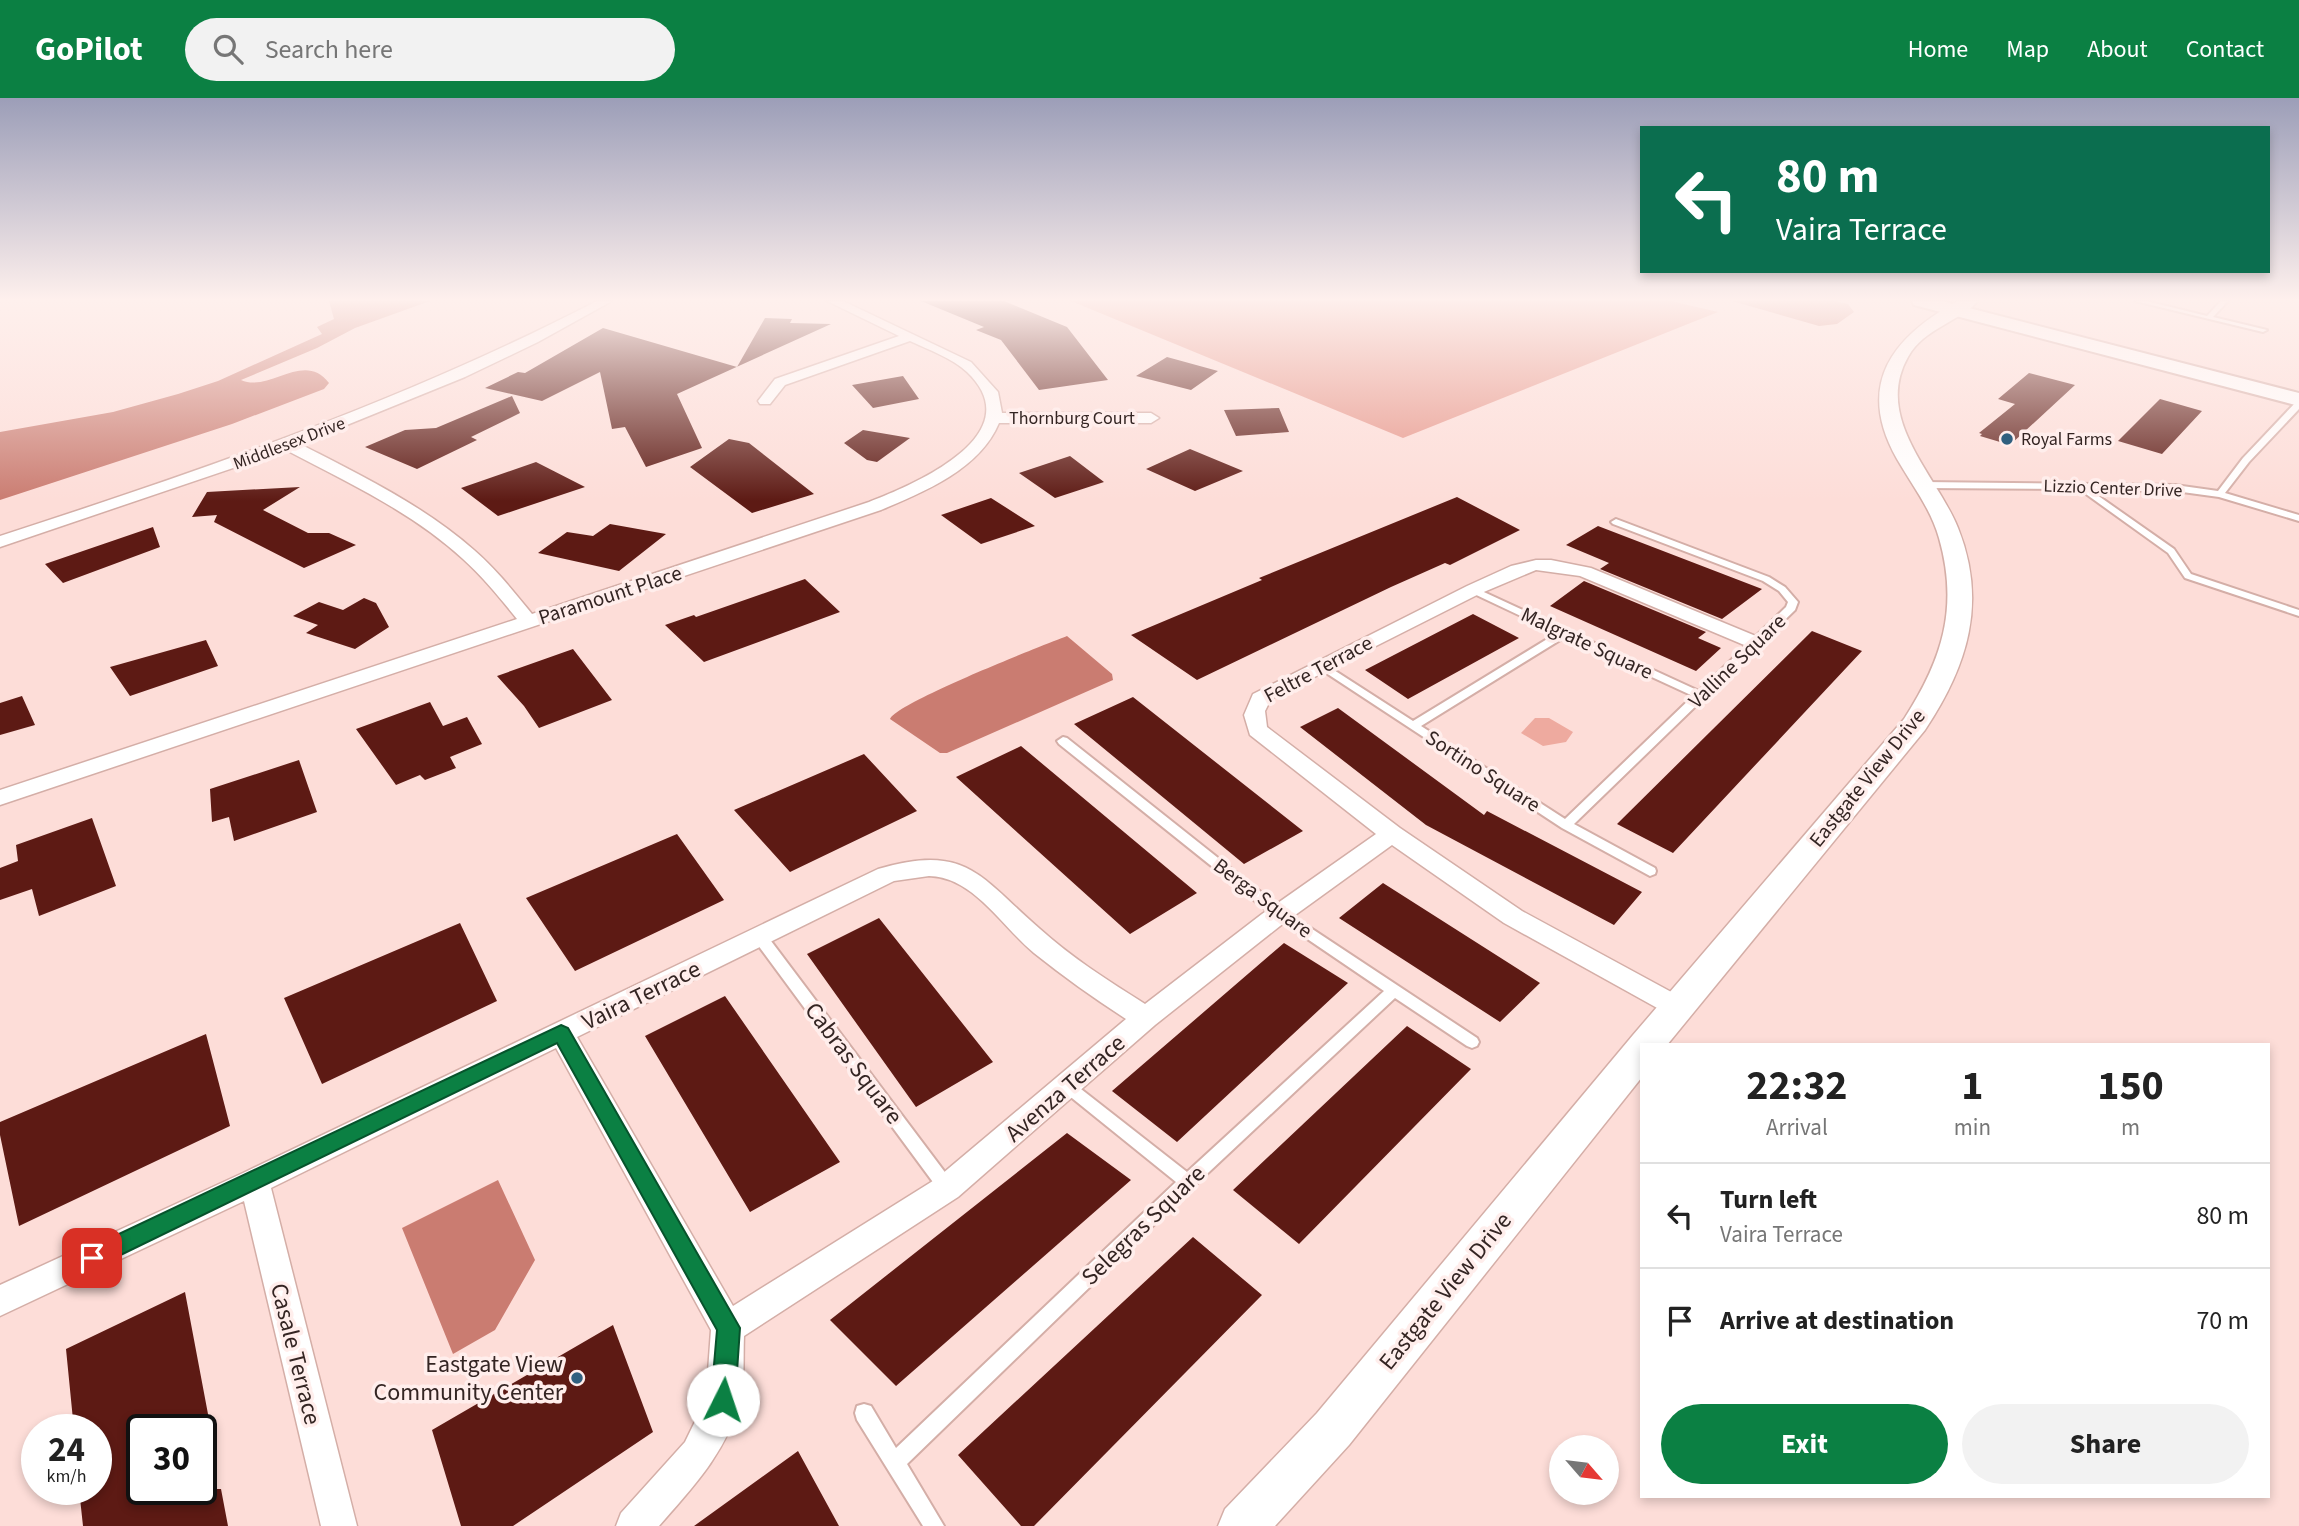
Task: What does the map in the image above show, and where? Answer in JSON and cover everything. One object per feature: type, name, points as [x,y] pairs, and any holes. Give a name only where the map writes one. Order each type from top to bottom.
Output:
[{"type":"main road","points":[[2180,368],[2299,402]]},
{"type":"main road","points":[[2250,368],[2299,380]]},
{"type":"street","name":"Middlesex Drive","points":[[0,542],[287,444],[473,368]]},
{"type":"street","points":[[765,401],[780,382],[821,368]]},
{"type":"street","points":[[969,368],[990,392],[993,418]]},
{"type":"street","name":"Eastgate View Drive","points":[[1648,1043],[1915,724],[1943,678],[1953,646],[1959,605],[1956,566],[1951,538],[1941,513],[1905,456],[1892,427],[1889,396],[1895,368]]},
{"type":"street","name":"Thornburg Court","points":[[993,418],[1151,418]]},
{"type":"street","name":"Paramount Place","points":[[0,798],[898,498],[955,467],[974,451],[987,433],[993,418]]},
{"type":"street","points":[[287,444],[421,517],[460,547],[496,582],[529,622]]},
{"type":"street","name":"Feltre Terrace","points":[[1677,1007],[1513,917],[1392,835],[1257,730],[1253,720],[1256,702],[1264,695],[1319,666],[1473,590],[1517,569],[1536,565],[1568,567],[1649,596],[1756,643]]},
{"type":"street","name":"Avenza Terrace","points":[[728,1328],[947,1188],[1146,1018],[1280,914],[1392,835]]},
{"type":"street","name":"Vaira Terrace","points":[[0,1301],[254,1182],[886,876],[914,869],[953,870],[985,891],[1030,935],[1084,978],[1146,1018]]},
{"type":"street","points":[[561,1033],[728,1328],[723,1400],[711,1428],[691,1464],[634,1526]]},
{"type":"street","name":"Eastgate View Drive","points":[[1242,1526],[1333,1429],[1640,1052]]},
{"type":"street","name":"Casale Terrace","points":[[254,1182],[339,1526]]},
{"type":"lane","points":[[2220,494],[2246,460],[2299,402]]},
{"type":"lane","name":"Lizzio Center Drive","points":[[1924,485],[2175,488],[2220,494],[2299,518]]},
{"type":"lane","points":[[2081,487],[2171,551],[2188,576],[2299,612]]},
{"type":"lane","name":"Valline Square","points":[[1566,825],[1756,643],[1791,608],[1793,602],[1790,595],[1766,579],[1616,522]]},
{"type":"lane","name":"Malgrate Square","points":[[1473,590],[1701,696]]},
{"type":"lane","points":[[1413,726],[1565,632]]},
{"type":"lane","name":"Sortino Square","points":[[1319,666],[1566,825],[1650,871]]},
{"type":"lane","name":"Berga Square","points":[[1063,741],[1280,914],[1472,1042]]},
{"type":"lane","name":"Cabras Square","points":[[761,937],[947,1188]]},
{"type":"lane","name":"Selegras Square","points":[[895,1462],[1187,1182],[1394,990]]},
{"type":"lane","points":[[1067,1086],[1187,1182]]},
{"type":"lane","points":[[864,1413],[934,1526]]},
{"type":"shaded area","points":[[248,368],[270,368],[241,380],[252,383],[309,370],[329,383],[324,389],[232,424],[0,500],[0,432],[113,412],[218,381]]},
{"type":"shaded area","points":[[1232,368],[1579,368],[1403,438]]},
{"type":"shaded area","points":[[1067,636],[1112,674],[1113,680],[947,753],[940,753],[890,719],[917,700]]},
{"type":"shaded area","points":[[1535,718],[1549,718],[1573,732],[1566,742],[1543,746],[1521,733]]},
{"type":"shaded area","points":[[498,1180],[535,1260],[495,1330],[453,1354],[402,1228]]},
{"type":"building","points":[[534,368],[736,368],[677,394],[702,448],[646,467],[625,427],[612,429],[600,372],[542,401],[485,388],[518,372],[525,373]]},
{"type":"building","points":[[1022,368],[1098,368],[1108,380],[1039,390]]},
{"type":"building","points":[[1150,368],[1206,368],[1218,371],[1191,390],[1136,376]]},
{"type":"building","points":[[2029,373],[2075,385],[2010,445],[1980,436],[1982,434],[1979,433],[2015,404],[1998,399]]},
{"type":"building","points":[[903,376],[919,399],[873,408],[852,385]]},
{"type":"building","points":[[512,396],[520,413],[471,437],[477,440],[417,469],[365,447],[405,430],[436,428]]},
{"type":"building","points":[[2160,399],[2202,411],[2162,454],[2118,441]]},
{"type":"building","points":[[1279,408],[1289,432],[1236,436],[1224,410]]},
{"type":"building","points":[[863,430],[910,438],[877,462],[867,460],[844,443]]},
{"type":"building","points":[[729,439],[749,443],[814,494],[752,513],[690,467]]},
{"type":"building","points":[[1190,449],[1243,471],[1195,491],[1146,469]]},
{"type":"building","points":[[1070,456],[1104,482],[1055,498],[1019,473]]},
{"type":"building","points":[[536,462],[585,487],[498,516],[461,488]]},
{"type":"building","points":[[300,487],[263,510],[308,533],[329,533],[356,545],[304,568],[214,522],[217,515],[192,517],[207,492]]},
{"type":"building","points":[[1457,497],[1520,530],[1450,565],[1445,563],[1391,587],[1197,680],[1131,635],[1262,580],[1259,578]]},
{"type":"building","points":[[991,498],[1035,526],[981,544],[941,515]]},
{"type":"building","points":[[610,524],[666,534],[619,571],[538,553],[567,532],[593,536]]},
{"type":"building","points":[[1598,526],[1762,589],[1722,619],[1600,569],[1609,563],[1566,545]]},
{"type":"building","points":[[153,527],[160,547],[63,583],[45,564]]},
{"type":"building","points":[[805,579],[840,612],[704,662],[665,625],[694,615],[696,617]]},
{"type":"building","points":[[1584,581],[1706,632],[1698,638],[1721,648],[1696,671],[1550,606]]},
{"type":"building","points":[[364,598],[376,603],[389,627],[355,649],[306,633],[318,625],[293,616],[319,602],[343,610]]},
{"type":"building","points":[[1473,614],[1519,638],[1408,699],[1365,670]]},
{"type":"building","points":[[1812,631],[1862,651],[1673,853],[1617,824]]},
{"type":"building","points":[[206,640],[218,666],[130,696],[110,667]]},
{"type":"building","points":[[573,649],[612,700],[539,728],[524,706],[497,676]]},
{"type":"building","points":[[22,696],[35,725],[0,735],[0,703]]},
{"type":"building","points":[[1133,697],[1303,831],[1244,864],[1074,724]]},
{"type":"building","points":[[430,702],[443,726],[467,717],[482,744],[450,757],[456,768],[425,780],[420,775],[396,785],[356,729]]},
{"type":"building","points":[[1338,708],[1484,815],[1487,811],[1642,892],[1614,925],[1426,825],[1300,727]]},
{"type":"building","points":[[1021,746],[1197,893],[1130,934],[956,777]]},
{"type":"building","points":[[864,754],[917,811],[790,872],[734,810]]},
{"type":"building","points":[[299,760],[317,812],[234,841],[229,817],[212,822],[210,789]]},
{"type":"building","points":[[92,818],[116,886],[39,916],[32,889],[0,900],[0,868],[18,861],[16,845]]},
{"type":"building","points":[[677,834],[724,900],[575,971],[526,898]]},
{"type":"building","points":[[1383,883],[1540,983],[1500,1022],[1339,918]]},
{"type":"building","points":[[879,918],[993,1062],[916,1107],[807,954]]},
{"type":"building","points":[[460,923],[497,1001],[322,1084],[284,998]]},
{"type":"building","points":[[1284,943],[1348,983],[1177,1142],[1112,1091]]},
{"type":"building","points":[[725,996],[840,1162],[750,1212],[645,1036]]},
{"type":"building","points":[[1407,1026],[1471,1069],[1299,1244],[1233,1190]]},
{"type":"building","points":[[206,1034],[230,1126],[19,1226],[0,1135],[0,1122]]},
{"type":"building","points":[[1067,1133],[1131,1180],[896,1386],[830,1320]]},
{"type":"building","points":[[1193,1237],[1262,1295],[1034,1526],[1021,1526],[958,1455]]},
{"type":"building","points":[[185,1292],[208,1414],[126,1414],[126,1505],[217,1505],[217,1489],[221,1489],[228,1526],[83,1526],[81,1505],[112,1505],[112,1414],[72,1414],[66,1349]]},
{"type":"building","name":"Eastgate View Community Center","points":[[613,1325],[653,1432],[513,1526],[461,1526],[432,1430]]},
{"type":"building","points":[[798,1451],[839,1526],[694,1526]]},
{"type":"place","name":"Royal Farms","points":[[2007,439]]},
{"type":"place","name":"Eastgate View Community Center","points":[[577,1378]]},
{"type":"route","points":[[92,1258],[561,1033],[728,1328],[723,1400]]}]
